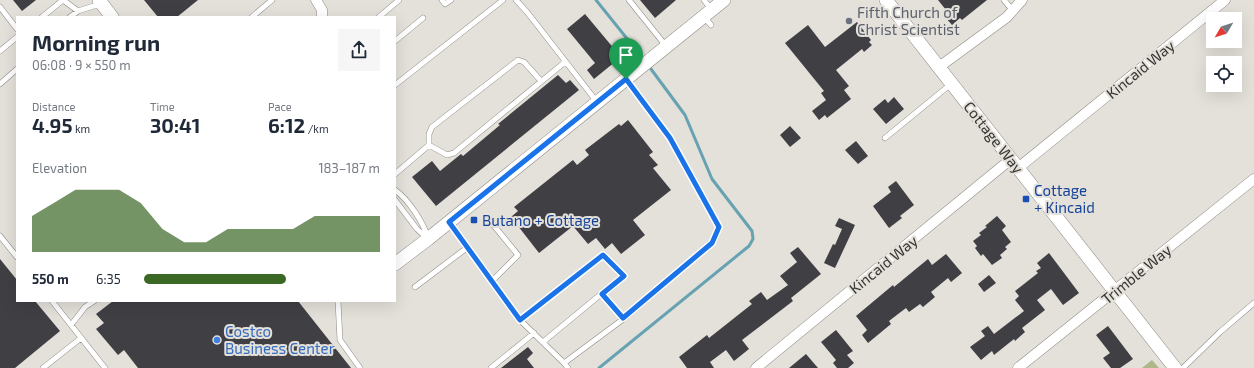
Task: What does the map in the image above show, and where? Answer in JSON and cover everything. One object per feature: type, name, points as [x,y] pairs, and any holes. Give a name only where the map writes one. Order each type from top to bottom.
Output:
[{"type":"street","points":[[316,0],[322,10],[322,16]]},
{"type":"street","points":[[396,263],[724,0]]},
{"type":"street","name":"Cottage Way","points":[[886,0],[1175,368]]},
{"type":"street","points":[[939,67],[1013,11],[1022,0]]},
{"type":"street","name":"Kincaid Way","points":[[756,368],[1225,0]]},
{"type":"street","points":[[102,1],[111,16]]},
{"type":"street","name":"Trimble Way","points":[[1018,368],[1254,179]]},
{"type":"lane","points":[[43,16],[63,0],[78,11]]},
{"type":"lane","points":[[253,16],[272,0]]},
{"type":"lane","points":[[380,16],[399,0]]},
{"type":"lane","points":[[442,0],[445,4],[451,0]]},
{"type":"lane","points":[[396,84],[503,0]]},
{"type":"lane","points":[[516,0],[597,102]]},
{"type":"lane","points":[[628,0],[667,47]]},
{"type":"lane","points":[[1004,0],[1013,11]]},
{"type":"lane","points":[[71,16],[78,11],[102,1]]},
{"type":"lane","points":[[0,7],[16,28]]},
{"type":"lane","points":[[396,40],[423,18]]},
{"type":"lane","points":[[0,50],[16,38]]},
{"type":"lane","points":[[396,173],[428,145],[429,134],[432,127],[518,60],[524,62],[541,81]]},
{"type":"lane","points":[[428,145],[447,155],[454,153],[565,62]]},
{"type":"lane","points":[[0,84],[16,70]]},
{"type":"lane","points":[[564,363],[623,318],[712,243],[719,227],[670,138],[626,79]]},
{"type":"lane","points":[[884,138],[952,84]]},
{"type":"lane","points":[[396,191],[401,194],[425,227],[428,239]]},
{"type":"lane","points":[[396,201],[417,228],[428,239]]},
{"type":"lane","points":[[400,206],[406,201]]},
{"type":"lane","points":[[449,222],[520,320],[568,368]]},
{"type":"lane","points":[[491,222],[518,255],[492,281]]},
{"type":"lane","points":[[0,236],[16,255]]},
{"type":"lane","points":[[415,287],[468,247]]},
{"type":"lane","points":[[520,320],[603,255],[624,276],[543,342]]},
{"type":"lane","points":[[602,294],[623,318]]},
{"type":"lane","points":[[53,302],[105,368]]},
{"type":"lane","points":[[70,325],[85,307],[92,302]]},
{"type":"lane","points":[[338,302],[340,340],[360,368]]},
{"type":"lane","points":[[1183,368],[1220,332],[1254,303]]},
{"type":"lane","points":[[491,368],[534,333]]},
{"type":"lane","points":[[43,368],[81,338]]},
{"type":"green space","points":[[1152,360],[1159,368],[1142,368]]},
{"type":"building","points":[[13,0],[36,0],[22,11]]},
{"type":"building","points":[[144,0],[198,0],[178,16],[157,16]]},
{"type":"building","points":[[640,0],[676,0],[655,18]]},
{"type":"building","points":[[938,0],[987,0],[962,20],[960,18],[952,25],[946,18],[950,15]]},
{"type":"building","points":[[585,14],[621,57],[594,79],[587,70],[595,63],[567,29]]},
{"type":"building","points":[[857,22],[871,40],[869,42],[872,45],[864,52],[862,49],[836,70],[849,86],[844,90],[851,99],[827,118],[825,115],[819,120],[812,111],[826,100],[821,93],[824,91],[785,43],[808,25],[825,47]]},
{"type":"building","points":[[558,75],[566,83],[570,80],[579,90],[436,206],[412,177],[432,161],[440,171],[461,154],[463,156],[500,125],[498,124]]},
{"type":"building","points":[[894,97],[904,109],[886,124],[873,109],[885,99],[888,103]]},
{"type":"building","points":[[628,120],[653,152],[649,155],[658,165],[653,168],[671,190],[633,220],[645,235],[621,254],[612,243],[605,249],[596,238],[588,244],[573,226],[539,253],[511,217],[518,211],[514,207],[573,160],[577,165],[589,155],[585,150],[619,124],[621,126]]},
{"type":"building","points":[[790,126],[801,138],[790,147],[780,135]]},
{"type":"building","points":[[856,141],[868,156],[858,164],[845,150]]},
{"type":"building","points":[[896,181],[914,205],[900,216],[902,218],[889,228],[873,206],[891,192],[888,187]]},
{"type":"building","points":[[997,216],[1006,226],[1002,230],[1011,242],[1005,247],[1007,249],[1000,255],[1002,258],[992,265],[983,254],[981,256],[975,248],[977,246],[973,241],[981,235],[979,233],[987,227],[985,226]]},
{"type":"building","points":[[839,218],[855,225],[835,268],[824,263],[833,244],[835,245],[842,229],[835,226]]},
{"type":"building","points":[[798,247],[821,274],[791,298],[793,301],[742,340],[749,349],[734,361],[726,350],[710,362],[714,368],[687,368],[679,357],[707,335],[709,338],[752,304],[749,301],[761,292],[767,300],[788,285],[780,276],[797,262],[790,253]]},
{"type":"building","points":[[1049,253],[1079,293],[1063,305],[1051,289],[1037,300],[1045,310],[1022,328],[1025,332],[1015,341],[1014,339],[994,355],[992,351],[981,360],[970,347],[985,336],[981,331],[988,326],[994,334],[1024,311],[1015,300],[1019,296],[1015,291],[1038,273],[1036,271],[1041,268],[1037,263]]},
{"type":"building","points":[[946,254],[962,273],[951,282],[948,278],[931,292],[935,297],[923,307],[920,304],[909,312],[906,308],[889,321],[891,324],[868,343],[862,335],[867,330],[856,316],[893,285],[894,287],[928,259],[932,265]]},
{"type":"building","points":[[0,259],[16,279],[16,302],[36,302],[60,331],[15,368],[0,368]]},
{"type":"building","points":[[989,275],[996,283],[984,292],[978,284]]},
{"type":"building","name":"Costco Business Center","points":[[112,302],[299,302],[351,368],[138,368],[124,350],[118,355],[96,329],[104,323],[96,314]]},
{"type":"building","points":[[1108,326],[1133,359],[1120,368],[1111,368],[1103,358],[1110,353],[1096,335]]},
{"type":"building","points":[[836,330],[853,351],[847,355],[854,363],[848,368],[837,368],[833,363],[836,360],[821,342]]},
{"type":"building","points":[[528,347],[533,353],[527,359],[534,368],[501,368]]},
{"type":"building","points":[[806,354],[818,368],[789,368]]},
{"type":"waterway","points":[[596,0],[645,61]]},
{"type":"waterway","points":[[599,368],[749,246],[753,239],[752,231],[712,179],[685,115],[648,65]]},
{"type":"place","name":"Fifth Church of Christ Scientist","points":[[849,21]]},
{"type":"place","name":"Cottage + Kincaid","points":[[1026,199]]},
{"type":"place","name":"Butano + Cottage","points":[[474,220]]},
{"type":"place","name":"Costco Business Center","points":[[217,340]]},
{"type":"route","points":[[626,79],[670,138],[719,227],[712,243],[623,318],[602,294],[624,276],[603,255],[520,320],[449,222],[626,79]]}]
